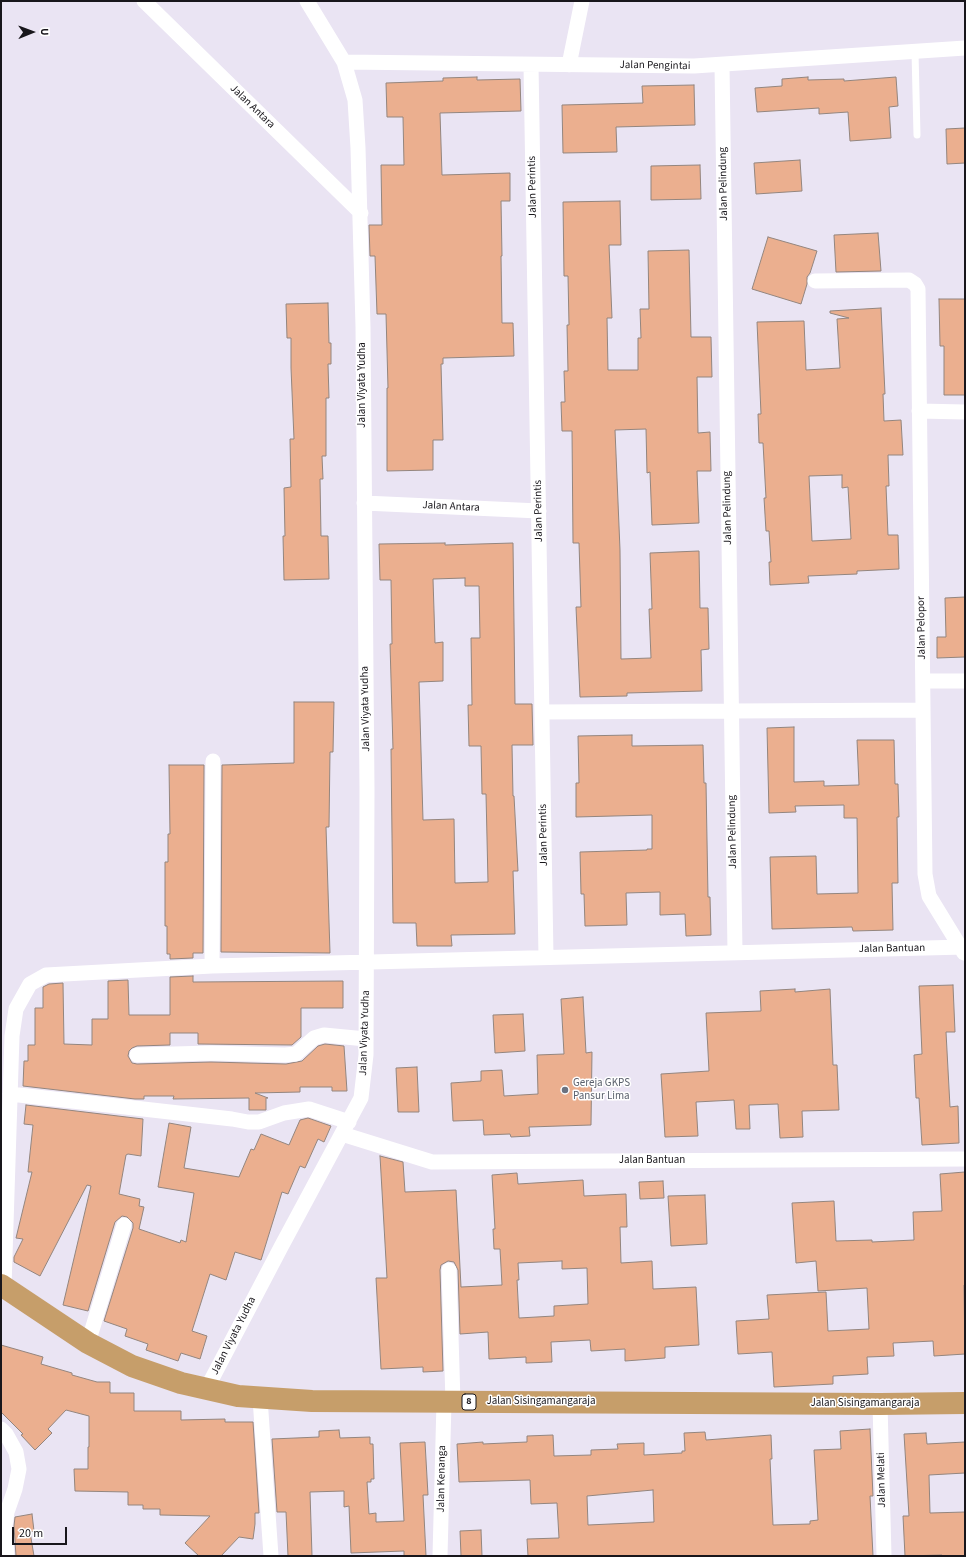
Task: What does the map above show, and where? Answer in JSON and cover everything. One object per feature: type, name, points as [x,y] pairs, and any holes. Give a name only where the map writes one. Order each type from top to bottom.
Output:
[{"type":"highway","name":"Jalan Sisingamangaraja","points":[[2,1286],[88,1343],[132,1366],[181,1383],[206,1390],[238,1396],[312,1401],[880,1404],[965,1402]]},
{"type":"street","name":"Jalan Antara","points":[[144,1],[361,213]]},
{"type":"street","name":"Jalan Viyata Yudha","points":[[206,1390],[361,1098],[366,1054],[367,790],[361,213],[355,100],[344,62],[307,1]]},
{"type":"street","points":[[569,65],[582,1]]},
{"type":"street","name":"Jalan Pengintai","points":[[344,62],[694,66],[965,48]]},
{"type":"street","name":"Jalan Perintis","points":[[531,65],[546,956]]},
{"type":"street","name":"Jalan Pelindung","points":[[722,65],[735,952]]},
{"type":"street","name":"Jalan Pelopor","points":[[815,281],[909,280],[915,284],[918,289],[925,874],[929,896],[964,950]]},
{"type":"street","points":[[919,411],[965,412]]},
{"type":"street","name":"Jalan Antara","points":[[364,503],[539,511]]},
{"type":"street","points":[[923,681],[965,681]]},
{"type":"street","points":[[542,712],[923,710]]},
{"type":"street","points":[[212,966],[213,761]]},
{"type":"street","name":"Jalan Bantuan","points":[[2,1286],[12,1036],[16,1009],[30,984],[46,975],[212,966],[546,956],[735,952],[964,950]]},
{"type":"street","points":[[137,1055],[211,1053],[285,1055],[296,1054],[314,1038],[324,1035],[366,1039]]},
{"type":"street","name":"Jalan Bantuan","points":[[10,1094],[248,1122],[259,1122],[284,1113],[309,1109],[346,1128],[432,1162],[965,1159]]},
{"type":"street","points":[[88,1343],[124,1225]]},
{"type":"street","name":"Jalan Kenanga","points":[[440,1556],[449,1402],[449,1270]]},
{"type":"street","points":[[260,1398],[270,1556]]},
{"type":"street","name":"Jalan Melati","points":[[880,1404],[884,1556]]},
{"type":"street","points":[[1,1429],[6,1434],[16,1452],[19,1469],[5,1526],[7,1556]]},
{"type":"lane","points":[[915,52],[917,135]]},
{"type":"building","points":[[477,77],[477,80],[520,79],[521,111],[440,113],[442,175],[510,173],[510,201],[501,201],[502,323],[513,323],[514,356],[443,358],[443,364],[441,364],[443,440],[433,440],[433,470],[387,471],[388,388],[386,314],[377,314],[375,256],[370,256],[369,225],[382,225],[381,165],[404,165],[403,117],[387,117],[386,83],[443,81],[443,78]]},
{"type":"building","points":[[808,77],[808,80],[844,79],[844,81],[896,77],[898,106],[889,107],[891,138],[850,141],[848,112],[819,114],[819,108],[757,112],[755,88],[782,86],[782,79]]},
{"type":"building","points":[[694,85],[695,125],[616,127],[617,152],[563,153],[562,105],[643,103],[642,86]]},
{"type":"building","points":[[965,128],[965,163],[947,164],[946,129]]},
{"type":"building","points":[[800,160],[802,191],[756,194],[754,163]]},
{"type":"building","points":[[700,165],[701,199],[651,200],[651,166]]},
{"type":"building","points":[[620,201],[621,245],[609,245],[612,318],[607,318],[608,370],[638,370],[638,338],[641,338],[640,309],[649,309],[648,251],[689,250],[691,337],[711,337],[712,377],[697,377],[698,433],[710,432],[711,471],[697,471],[699,523],[652,525],[650,472],[647,473],[646,429],[615,430],[620,550],[621,659],[651,658],[649,609],[652,609],[650,553],[699,551],[700,608],[708,608],[709,649],[701,650],[702,691],[627,693],[627,696],[580,697],[576,607],[581,607],[579,543],[573,543],[572,431],[562,431],[561,402],[565,402],[564,371],[568,371],[567,325],[569,325],[568,276],[564,276],[563,202]]},
{"type":"building","points":[[878,233],[881,271],[836,272],[834,235]]},
{"type":"building","points":[[768,237],[817,251],[810,273],[807,277],[807,284],[801,304],[752,289]]},
{"type":"building","points":[[939,299],[965,299],[965,395],[944,395],[944,346],[940,346]]},
{"type":"building","points":[[328,303],[331,364],[328,364],[329,398],[326,398],[326,456],[322,456],[323,479],[320,479],[321,536],[328,536],[329,579],[284,580],[284,488],[291,487],[290,439],[294,439],[291,338],[287,338],[286,304]]},
{"type":"building","points":[[881,308],[885,394],[883,394],[884,421],[901,420],[903,455],[888,455],[889,486],[886,486],[888,535],[898,535],[899,569],[857,571],[857,574],[808,576],[809,583],[770,585],[769,562],[771,562],[769,531],[766,531],[763,443],[759,443],[758,414],[761,414],[757,322],[804,321],[806,370],[840,368],[837,319],[849,318],[830,313],[830,311]],"holes":[[[842,475],[842,488],[848,487],[851,539],[812,541],[809,476]]]},
{"type":"building","points":[[445,543],[445,545],[513,543],[515,704],[532,704],[533,745],[512,745],[513,796],[518,871],[513,871],[515,934],[451,935],[452,946],[417,946],[416,923],[393,923],[391,749],[393,749],[390,644],[392,644],[391,580],[380,580],[379,544]],"holes":[[[465,578],[465,586],[479,586],[480,638],[471,638],[472,705],[468,705],[469,746],[481,746],[482,794],[486,794],[488,882],[455,883],[454,819],[423,820],[419,682],[443,681],[443,642],[435,643],[433,579]]]},
{"type":"building","points":[[965,597],[965,657],[937,658],[937,637],[946,637],[945,598]]},
{"type":"building","points":[[294,702],[334,702],[333,752],[330,752],[329,827],[326,827],[330,953],[221,952],[222,765],[294,763]]},
{"type":"building","points":[[794,727],[794,782],[824,781],[824,786],[859,785],[857,740],[894,740],[895,784],[898,784],[899,817],[897,817],[898,883],[892,883],[893,930],[853,931],[852,927],[772,929],[770,857],[816,856],[817,894],[858,893],[857,818],[844,818],[844,805],[795,806],[796,812],[769,813],[767,728]]},
{"type":"building","points":[[632,735],[632,746],[703,745],[704,783],[706,783],[708,897],[710,897],[711,935],[686,936],[685,914],[660,915],[660,892],[626,893],[627,925],[585,926],[584,894],[581,894],[580,852],[652,849],[652,815],[576,817],[576,783],[579,783],[578,736]]},
{"type":"building","points":[[169,765],[204,765],[203,953],[193,953],[193,958],[170,959],[170,954],[167,954],[167,926],[165,926],[165,862],[168,862],[168,834],[170,834]]},
{"type":"building","points":[[193,976],[193,982],[343,981],[343,1008],[301,1008],[301,1037],[292,1045],[198,1044],[198,1033],[170,1033],[170,1045],[137,1046],[132,1048],[129,1051],[128,1056],[132,1063],[211,1062],[286,1064],[302,1061],[318,1046],[325,1044],[344,1046],[347,1091],[332,1091],[332,1087],[300,1087],[300,1092],[255,1093],[268,1098],[266,1098],[266,1110],[249,1110],[249,1098],[173,1099],[174,1096],[144,1096],[144,1099],[135,1099],[23,1086],[24,1061],[28,1061],[28,1045],[35,1045],[35,1008],[43,1008],[43,987],[49,984],[63,983],[64,1044],[92,1045],[92,1019],[108,1019],[108,981],[128,980],[129,1015],[170,1015],[170,977]]},
{"type":"building","points":[[953,985],[955,1032],[946,1032],[950,1107],[958,1106],[959,1143],[922,1145],[919,1098],[916,1098],[914,1055],[922,1054],[919,986]]},
{"type":"building","points":[[795,989],[795,992],[830,989],[833,1065],[837,1065],[839,1110],[802,1111],[803,1137],[780,1138],[778,1104],[749,1105],[750,1129],[736,1129],[734,1100],[696,1102],[698,1136],[665,1137],[661,1074],[709,1071],[706,1013],[761,1011],[760,991]]},
{"type":"building","points":[[583,997],[586,1053],[592,1052],[591,1125],[529,1127],[530,1136],[511,1137],[510,1134],[484,1135],[483,1120],[453,1121],[451,1083],[481,1081],[481,1071],[502,1070],[504,1096],[538,1094],[537,1055],[564,1054],[561,999]]},
{"type":"building","points":[[523,1014],[525,1051],[495,1053],[493,1015]]},
{"type":"building","points":[[417,1067],[419,1112],[398,1112],[396,1068]]},
{"type":"building","points":[[26,1105],[143,1119],[141,1156],[126,1155],[119,1194],[140,1199],[139,1206],[144,1207],[139,1229],[180,1243],[181,1240],[186,1242],[194,1193],[158,1187],[169,1123],[191,1127],[184,1168],[239,1177],[251,1149],[254,1150],[261,1134],[289,1145],[300,1120],[308,1118],[331,1126],[324,1142],[318,1139],[305,1168],[300,1166],[288,1194],[282,1192],[261,1260],[235,1252],[226,1280],[210,1274],[192,1331],[207,1336],[200,1359],[181,1353],[178,1361],[146,1350],[148,1344],[125,1336],[127,1329],[104,1321],[133,1228],[133,1223],[127,1217],[122,1216],[115,1222],[88,1311],[63,1305],[91,1186],[87,1185],[40,1276],[14,1262],[14,1257],[23,1239],[16,1238],[32,1172],[28,1172],[33,1125],[24,1124]]},
{"type":"building","points":[[380,1156],[403,1162],[405,1192],[456,1190],[461,1287],[502,1285],[500,1249],[494,1249],[493,1229],[495,1229],[492,1175],[517,1173],[518,1184],[583,1180],[584,1196],[626,1194],[627,1227],[620,1227],[621,1263],[652,1261],[653,1289],[696,1287],[699,1345],[665,1347],[665,1358],[625,1361],[625,1349],[591,1351],[590,1340],[551,1342],[552,1362],[526,1363],[526,1357],[489,1359],[488,1332],[460,1334],[458,1270],[454,1262],[448,1261],[441,1265],[440,1270],[443,1371],[423,1372],[423,1367],[381,1369],[376,1278],[387,1278]],"holes":[[[562,1261],[562,1269],[587,1268],[588,1304],[554,1306],[554,1316],[519,1318],[517,1280],[519,1280],[518,1263]]]},
{"type":"building","points":[[965,1172],[965,1354],[934,1356],[933,1341],[893,1343],[894,1356],[867,1357],[868,1374],[833,1376],[833,1384],[774,1387],[772,1352],[738,1354],[736,1321],[769,1319],[767,1295],[826,1292],[828,1331],[869,1329],[867,1288],[818,1291],[816,1261],[796,1263],[792,1203],[834,1201],[836,1241],[872,1240],[872,1242],[914,1240],[913,1212],[942,1211],[940,1174]]},
{"type":"building","points":[[663,1181],[664,1198],[640,1199],[639,1182]]},
{"type":"building","points":[[705,1195],[707,1244],[671,1246],[668,1196]]},
{"type":"building","points":[[1,1345],[43,1357],[41,1364],[72,1373],[72,1375],[97,1382],[110,1382],[110,1393],[134,1393],[134,1411],[181,1411],[181,1420],[225,1419],[225,1422],[253,1422],[259,1513],[255,1513],[253,1539],[239,1537],[221,1556],[199,1556],[185,1543],[210,1516],[160,1515],[160,1509],[143,1509],[143,1505],[128,1505],[128,1492],[75,1491],[74,1469],[88,1469],[89,1416],[66,1410],[48,1429],[52,1433],[35,1450],[21,1435],[23,1434],[1,1412]]},
{"type":"building","points":[[870,1429],[873,1496],[870,1496],[873,1556],[528,1556],[527,1539],[559,1538],[557,1503],[531,1504],[530,1480],[459,1482],[457,1444],[483,1442],[483,1444],[527,1442],[527,1436],[553,1435],[554,1456],[591,1455],[591,1450],[618,1449],[617,1444],[644,1443],[644,1455],[682,1453],[682,1451],[685,1451],[684,1433],[705,1432],[706,1440],[771,1435],[772,1459],[770,1459],[773,1525],[810,1524],[810,1521],[818,1520],[814,1450],[841,1449],[840,1431]],"holes":[[[653,1490],[654,1522],[588,1525],[587,1496]]]},
{"type":"building","points":[[339,1430],[340,1438],[370,1437],[370,1444],[373,1444],[374,1479],[371,1479],[371,1482],[367,1482],[369,1514],[376,1513],[376,1522],[404,1521],[400,1443],[425,1442],[428,1495],[423,1495],[426,1556],[404,1556],[404,1551],[351,1553],[349,1506],[344,1507],[344,1491],[310,1492],[312,1556],[288,1556],[286,1512],[277,1512],[272,1439],[319,1437],[319,1431]]},
{"type":"building","points":[[926,1433],[927,1444],[965,1442],[965,1473],[929,1475],[930,1513],[965,1512],[965,1556],[905,1556],[903,1516],[909,1516],[904,1434]]},
{"type":"building","points":[[32,1514],[34,1531],[30,1532],[34,1556],[16,1556],[14,1526],[15,1517]]},
{"type":"building","points":[[481,1530],[482,1556],[461,1556],[460,1531]]},
{"type":"place","name":"Gereja GKPS Pansur Lima","points":[[565,1090]]}]
